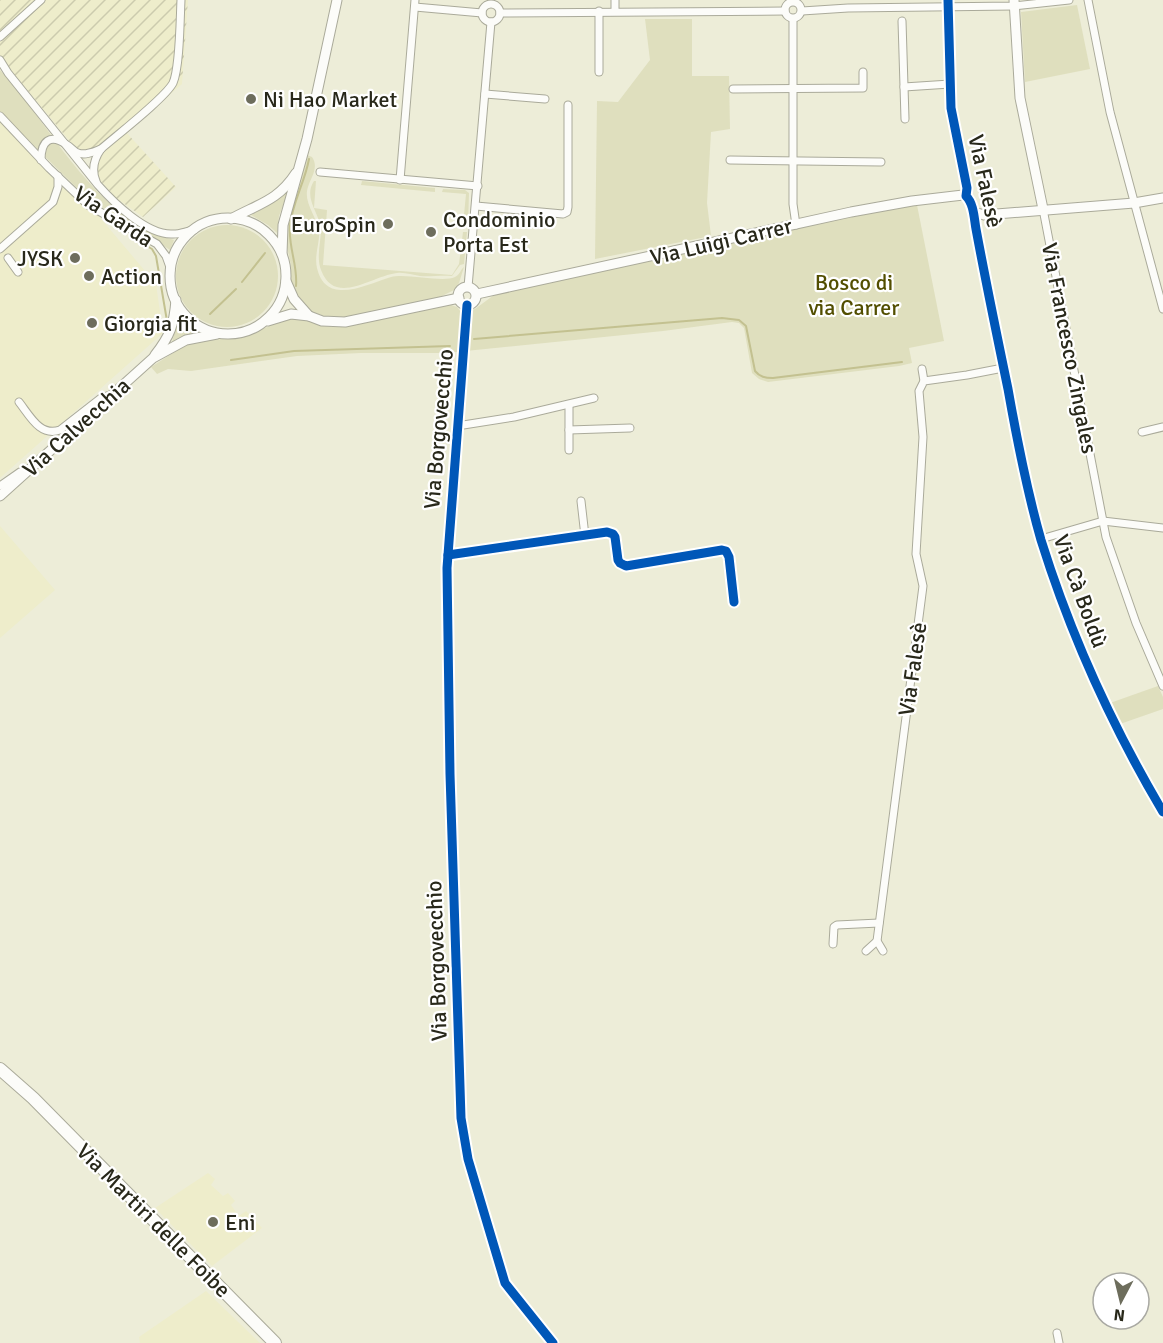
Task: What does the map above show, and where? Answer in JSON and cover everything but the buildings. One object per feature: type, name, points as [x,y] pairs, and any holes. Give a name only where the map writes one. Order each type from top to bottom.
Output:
[{"type":"highway","name":"Via Martiri delle Foibe","points":[[0,1060],[33,1098],[275,1343]]},
{"type":"highway","name":"Via Martiri delle Foibe","points":[[0,1069],[33,1098]]},
{"type":"street","points":[[0,37],[41,0]]},
{"type":"street","points":[[105,193],[93,172],[94,161],[102,149],[162,96],[173,83],[181,0]]},
{"type":"street","points":[[309,316],[294,299],[286,280],[282,256],[283,225],[312,119],[337,0]]},
{"type":"street","points":[[615,0],[615,11]]},
{"type":"street","points":[[801,11],[848,4],[1014,3],[1069,0]]},
{"type":"street","points":[[1088,0],[1110,112],[1163,309]]},
{"type":"street","points":[[793,1],[799,4],[801,11],[800,16],[794,18],[788,17],[785,11],[788,4],[793,1]]},
{"type":"street","points":[[482,13],[486,5],[492,2],[500,13]]},
{"type":"street","name":"Via Falesè","points":[[948,3],[951,108],[967,188],[966,196],[974,212],[1003,368]]},
{"type":"street","name":"Via Francesco Zingales","points":[[1014,3],[1020,98],[1103,520],[1112,556],[1136,623],[1163,687]]},
{"type":"street","points":[[400,180],[415,4],[482,13]]},
{"type":"street","points":[[599,11],[599,72]]},
{"type":"street","points":[[500,13],[785,11]]},
{"type":"street","points":[[482,13],[484,18],[491,22]]},
{"type":"street","points":[[491,22],[496,20],[500,13]]},
{"type":"street","points":[[794,18],[793,204],[796,225]]},
{"type":"street","points":[[902,21],[905,118]]},
{"type":"street","points":[[468,287],[491,22]]},
{"type":"street","points":[[0,60],[105,193],[131,215],[159,232],[173,235],[194,230],[210,222],[231,219],[271,200],[288,184],[299,168]]},
{"type":"street","points":[[0,66],[8,73]]},
{"type":"street","points":[[733,89],[863,88],[863,72]]},
{"type":"street","points":[[904,87],[950,84]]},
{"type":"street","points":[[485,94],[545,99]]},
{"type":"street","points":[[476,206],[563,214],[567,212],[568,105]]},
{"type":"street","name":"Via Garda","points":[[0,116],[88,205],[157,244],[166,256],[171,270]]},
{"type":"street","points":[[41,160],[41,148],[52,139],[64,143],[78,153],[91,153],[102,149]]},
{"type":"street","points":[[730,160],[881,162]]},
{"type":"street","points":[[320,172],[478,186]]},
{"type":"street","points":[[0,249],[53,202],[58,176]]},
{"type":"street","name":"Via Luigi Carrer","points":[[477,294],[894,203],[966,196]]},
{"type":"street","points":[[974,212],[984,214],[1134,203],[1163,198]]},
{"type":"street","points":[[231,219],[248,222],[262,230],[275,242],[282,256]]},
{"type":"street","points":[[194,230],[179,246],[171,270],[171,285],[176,300],[185,315],[209,331],[240,333],[291,314],[309,316],[322,321],[345,322],[459,298]]},
{"type":"street","points":[[8,258],[18,272]]},
{"type":"street","points":[[261,324],[279,304],[286,280]]},
{"type":"street","points":[[468,287],[477,294],[475,302],[467,305],[462,304],[459,298],[461,289],[468,287]]},
{"type":"street","name":"Via Calvecchia","points":[[0,496],[153,358],[170,335],[176,300]]},
{"type":"street","name":"Via Borgovecchio","points":[[467,305],[448,555],[450,774],[463,1132],[468,1159],[505,1283],[553,1343]]},
{"type":"street","name":"Via Calvecchia","points":[[153,358],[186,340],[219,333]]},
{"type":"street","points":[[924,381],[1003,368]]},
{"type":"street","name":"Via Cà Boldù","points":[[1003,368],[1041,539],[1072,631],[1099,694],[1136,767],[1163,813]]},
{"type":"street","name":"Via Falesè","points":[[877,941],[923,586],[916,554],[923,436],[919,391],[924,381],[922,369]]},
{"type":"street","points":[[19,402],[39,427],[48,432],[54,432],[60,430],[101,398],[112,394]]},
{"type":"street","name":"Via Borgovecchio","points":[[457,426],[514,417],[594,398]]},
{"type":"street","points":[[569,450],[570,405]]},
{"type":"street","points":[[1142,432],[1163,427]]},
{"type":"street","points":[[569,430],[630,428]]},
{"type":"street","points":[[0,486],[20,472],[27,471]]},
{"type":"street","points":[[581,501],[585,536]]},
{"type":"street","points":[[1041,539],[1103,520],[1163,528]]},
{"type":"street","points":[[448,555],[607,532],[613,534],[618,560],[626,566],[722,550],[726,551],[729,557],[734,602]]},
{"type":"street","points":[[833,944],[834,927],[837,925],[879,923]]},
{"type":"street","points":[[866,951],[877,941],[883,951]]},
{"type":"street","points":[[1057,1333],[1059,1343]]},
{"type":"shaded area","points":[[0,0],[188,0],[182,84],[126,132],[176,187],[143,217],[116,198],[100,180],[95,169],[99,154],[77,150],[0,57]]},
{"type":"shaded area","points":[[0,121],[59,185],[97,214],[156,284],[163,333],[0,478]]},
{"type":"shaded area","points":[[0,526],[55,590],[0,638]]},
{"type":"shaded area","name":"Eni","points":[[208,1173],[215,1179],[211,1185],[223,1196],[228,1193],[235,1201],[231,1205],[239,1216],[246,1211],[262,1228],[212,1266],[155,1208]]},
{"type":"shaded area","points":[[206,1291],[260,1343],[140,1343],[139,1337]]},
{"type":"green space","points":[[1077,5],[1090,69],[1025,82],[1021,12]]},
{"type":"green space","points":[[645,19],[692,19],[692,76],[729,76],[730,129],[711,132],[707,203],[711,236],[595,259],[597,101],[618,102],[650,60]]},
{"type":"green space","points":[[0,70],[79,171],[96,190],[134,223],[132,225],[87,198],[0,112]]},
{"type":"green space","points":[[307,155],[312,157],[315,166],[307,196],[319,231],[317,268],[322,280],[329,287],[348,290],[398,276],[449,279],[457,276],[464,267],[454,290],[438,298],[350,317],[328,317],[312,312],[300,302],[291,282],[291,265],[284,234]]},
{"type":"green space","points":[[316,181],[314,208],[311,199],[310,193]]},
{"type":"green space","points":[[362,181],[435,188],[435,192],[361,185]]},
{"type":"green space","points":[[289,189],[279,216],[277,233],[251,215],[277,200]]},
{"type":"green space","points":[[443,189],[465,190],[469,193],[468,225],[463,225],[466,194],[442,192]]},
{"type":"green space","name":"Bosco di via Carrer","points":[[917,205],[944,341],[909,348],[912,363],[899,366],[768,382],[752,373],[744,328],[739,323],[732,322],[446,353],[297,356],[191,371],[168,369],[157,374],[151,367],[189,343],[242,338],[288,318],[338,327],[451,305],[457,307],[461,312],[475,309],[494,295],[879,210]]},
{"type":"green space","points":[[314,208],[327,210],[323,265],[452,275],[459,264],[463,232],[467,232],[464,264],[460,265],[452,276],[397,273],[344,288],[327,281],[321,270],[319,255],[321,229]]},
{"type":"green space","points":[[138,224],[174,240],[170,250],[136,227]]},
{"type":"green space","points":[[227,225],[247,229],[263,240],[274,256],[278,276],[274,296],[263,312],[247,323],[227,327],[207,323],[191,312],[180,296],[176,276],[180,256],[191,240],[207,229]]},
{"type":"green space","points":[[179,317],[197,332],[172,342]]},
{"type":"green space","points":[[1158,686],[1163,697],[1163,709],[1120,724],[1110,703]]},
{"type":"waterway","points":[[296,286],[290,226],[309,159]]},
{"type":"waterway","points":[[131,237],[152,249],[156,256],[167,321]]},
{"type":"waterway","points":[[242,282],[265,253]]},
{"type":"waterway","points":[[210,314],[236,289]]},
{"type":"waterway","points":[[474,339],[722,318],[739,320],[746,326],[755,371],[765,377],[773,378],[902,362]]},
{"type":"waterway","points":[[231,360],[294,351],[450,346]]},
{"type":"cycle path","points":[[948,0],[951,108],[967,188],[966,196],[973,211],[1036,522],[1079,646],[1127,747],[1163,812]]},
{"type":"cycle path","points":[[467,305],[447,568],[450,774],[461,1118],[468,1159],[505,1283],[553,1343]]},
{"type":"cycle path","points":[[448,555],[607,532],[615,537],[618,560],[626,566],[722,550],[726,551],[729,557],[734,602]]},
{"type":"place","name":"Ni Hao Market","points":[[251,99]]},
{"type":"place","name":"EuroSpin","points":[[388,224]]},
{"type":"place","name":"Condominio Porta Est","points":[[431,232]]},
{"type":"place","name":"JYSK","points":[[75,258]]},
{"type":"place","name":"Action","points":[[89,276]]},
{"type":"place","name":"Giorgia fit","points":[[92,323]]},
{"type":"place","name":"Eni","points":[[213,1222]]}]
